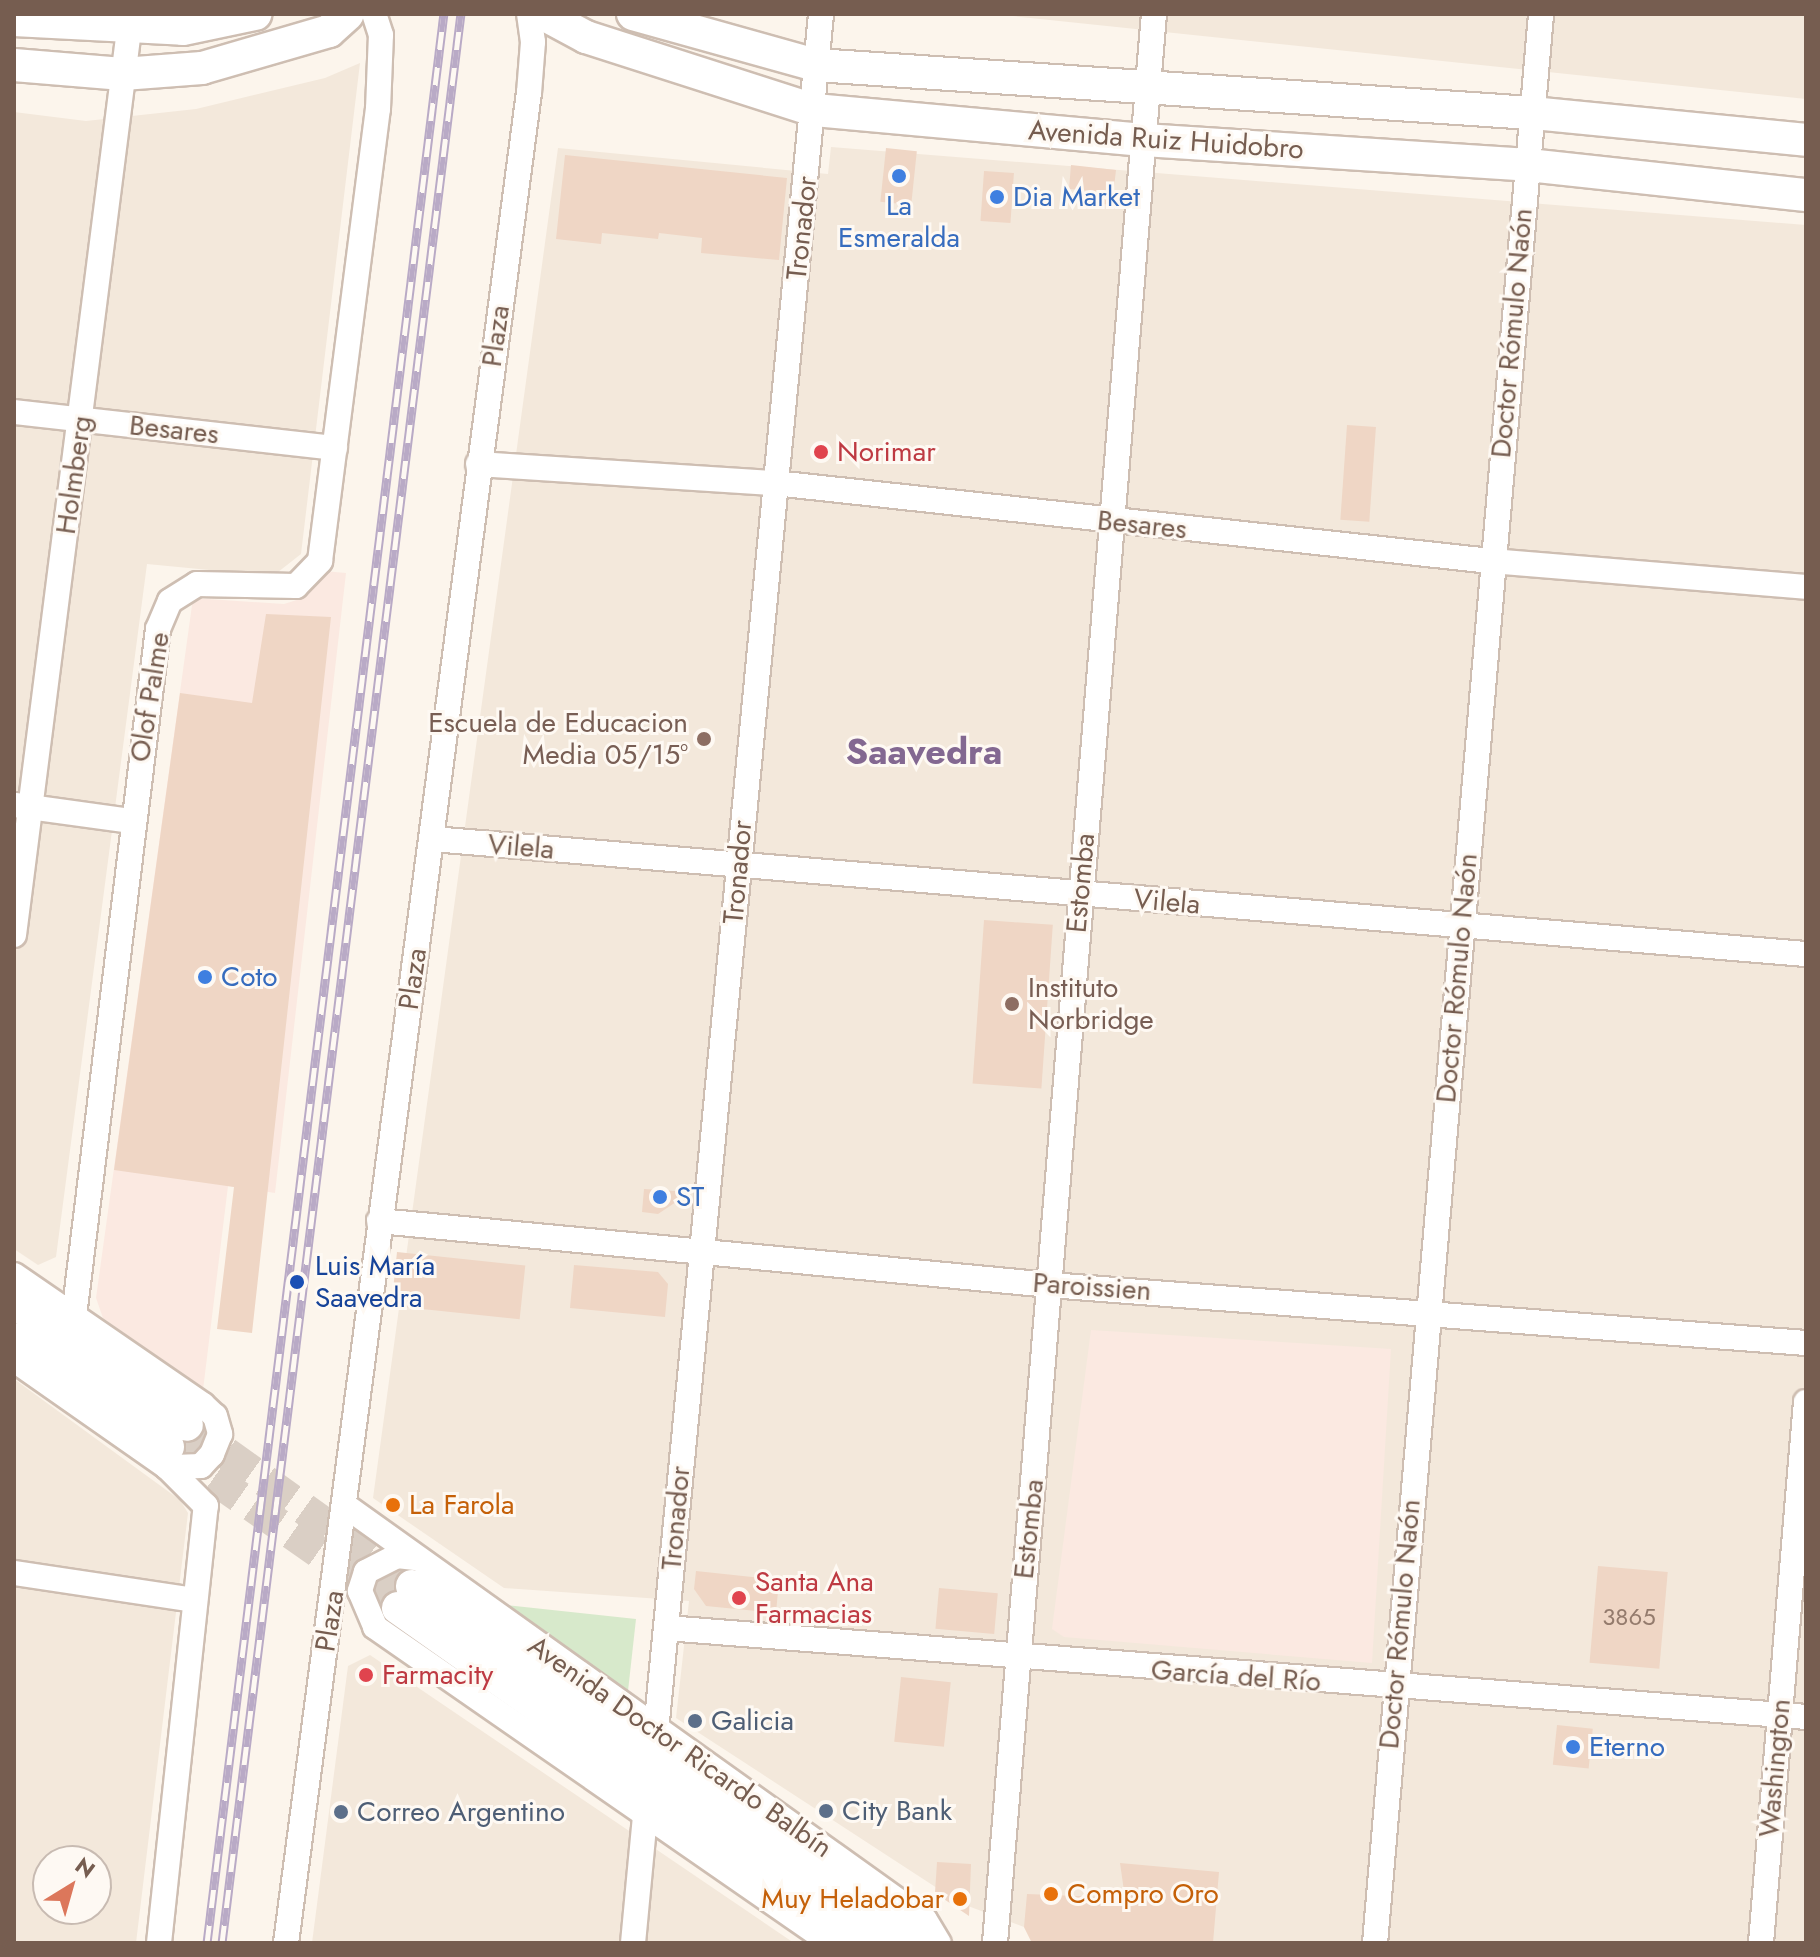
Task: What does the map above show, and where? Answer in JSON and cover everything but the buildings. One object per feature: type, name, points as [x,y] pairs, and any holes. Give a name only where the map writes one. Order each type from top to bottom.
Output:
[{"type":"main road","points":[[14,20],[130,22],[199,28],[255,14]]},
{"type":"main road","points":[[14,65],[123,74],[247,58],[329,31],[348,14]]},
{"type":"main road","name":"Avenida Ruiz Huidobro","points":[[543,14],[586,37],[814,110],[1144,140],[1528,165],[1806,195]]},
{"type":"main road","name":"Avenida Ruiz Huidobro","points":[[633,14],[816,65],[1532,113],[1806,140]]},
{"type":"main road","points":[[14,1302],[174,1446]]},
{"type":"main road","points":[[14,1339],[174,1446]]},
{"type":"main road","points":[[400,1595],[873,1943]]},
{"type":"main road","points":[[400,1595],[916,1943]]},
{"type":"street","name":"Olof Palme","points":[[74,1316],[132,821],[158,629],[170,601],[197,584],[296,586],[311,574],[320,561],[378,109],[381,35],[374,14]]},
{"type":"street","name":"Plaza","points":[[286,1943],[347,1507],[379,1221],[433,839],[478,464],[529,93],[533,42],[529,14]]},
{"type":"street","name":"Tronador","points":[[656,1731],[821,14]]},
{"type":"street","name":"Estomba","points":[[995,1943],[1154,14]]},
{"type":"street","name":"Doctor Rómulo Naón","points":[[1375,1943],[1426,1311],[1463,925],[1491,561],[1541,14]]},
{"type":"street","name":"Holmberg","points":[[14,935],[21,806],[82,420],[130,22]]},
{"type":"street","name":"Besares","points":[[14,412],[335,448]]},
{"type":"street","name":"Besares","points":[[478,464],[775,483],[1491,561],[1806,587]]},
{"type":"street","points":[[21,806],[132,821]]},
{"type":"street","name":"Vilela","points":[[433,839],[1806,954]]},
{"type":"street","name":"Paroissien","points":[[379,1221],[702,1248],[1050,1285],[1426,1311],[1806,1343]]},
{"type":"street","points":[[14,1275],[215,1416],[220,1434],[201,1466],[174,1446],[14,1360]]},
{"type":"street","name":"Washington","points":[[1761,1943],[1806,1402]]},
{"type":"street","points":[[159,1943],[206,1506],[174,1446]]},
{"type":"street","name":"Avenida Doctor Ricardo Balbín","points":[[347,1507],[400,1595],[645,1815],[831,1943]]},
{"type":"street","points":[[14,1573],[195,1600]]},
{"type":"street","points":[[326,1643],[400,1595]]},
{"type":"street","name":"Avenida Doctor Ricardo Balbín","points":[[400,1595],[656,1731],[925,1920],[939,1943]]},
{"type":"street","name":"García del Río","points":[[666,1628],[1017,1659],[1806,1717]]},
{"type":"street","points":[[633,1943],[645,1815]]},
{"type":"shaded area","points":[[993,14],[1806,14],[1806,99]]},
{"type":"shaded area","points":[[360,63],[301,554],[273,576],[147,564],[56,1257],[38,1265],[14,1249],[14,112],[86,121],[196,109],[325,78]]},
{"type":"shaded area","points":[[831,147],[1806,225],[1806,1943],[1032,1943],[1024,1927],[960,1903],[676,1718],[689,1601],[504,1588],[373,1498],[558,148],[828,174]]},
{"type":"shaded area","points":[[324,571],[346,573],[275,1193],[228,1186],[203,1390],[103,1318],[96,1298],[193,598],[284,604],[303,598]]},
{"type":"shaded area","points":[[1091,1330],[1391,1349],[1372,1663],[1064,1637],[1052,1629]]},
{"type":"shaded area","points":[[14,1379],[180,1500],[188,1513],[136,1943],[14,1943]]},
{"type":"shaded area","points":[[370,1655],[794,1943],[312,1943],[348,1666]]},
{"type":"green space","points":[[486,1603],[636,1619],[627,1700]]},
{"type":"tunnel","points":[[187,1425],[412,1586]]},
{"type":"tunnel","points":[[174,1451],[398,1608]]},
{"type":"railway","points":[[207,1943],[444,14]]},
{"type":"railway","points":[[222,1943],[461,14]]},
{"type":"place","name":"La Esmeralda","points":[[899,176]]},
{"type":"place","name":"Dia Market","points":[[997,197]]},
{"type":"place","name":"Norimar","points":[[821,452]]},
{"type":"place","name":"Escuela de Educacion Media 05/15°","points":[[704,739]]},
{"type":"place","name":"Coto","points":[[205,977]]},
{"type":"place","name":"Instituto Norbridge","points":[[1012,1004]]},
{"type":"place","name":"ST","points":[[660,1197]]},
{"type":"place","name":"Luis María Saavedra","points":[[297,1282]]},
{"type":"place","name":"La Farola","points":[[393,1505]]},
{"type":"place","name":"Santa Ana Farmacias","points":[[739,1598]]},
{"type":"place","name":"Farmacity","points":[[366,1675]]},
{"type":"place","name":"Galicia","points":[[695,1721]]},
{"type":"place","name":"Eterno","points":[[1573,1747]]},
{"type":"place","name":"City Bank","points":[[826,1811]]},
{"type":"place","name":"Correo Argentino","points":[[341,1812]]},
{"type":"place","name":"Compro Oro","points":[[1051,1894]]},
{"type":"place","name":"Muy Heladobar","points":[[960,1899]]},
{"type":"district","name":"Saavedra","points":[[924,752]]}]
